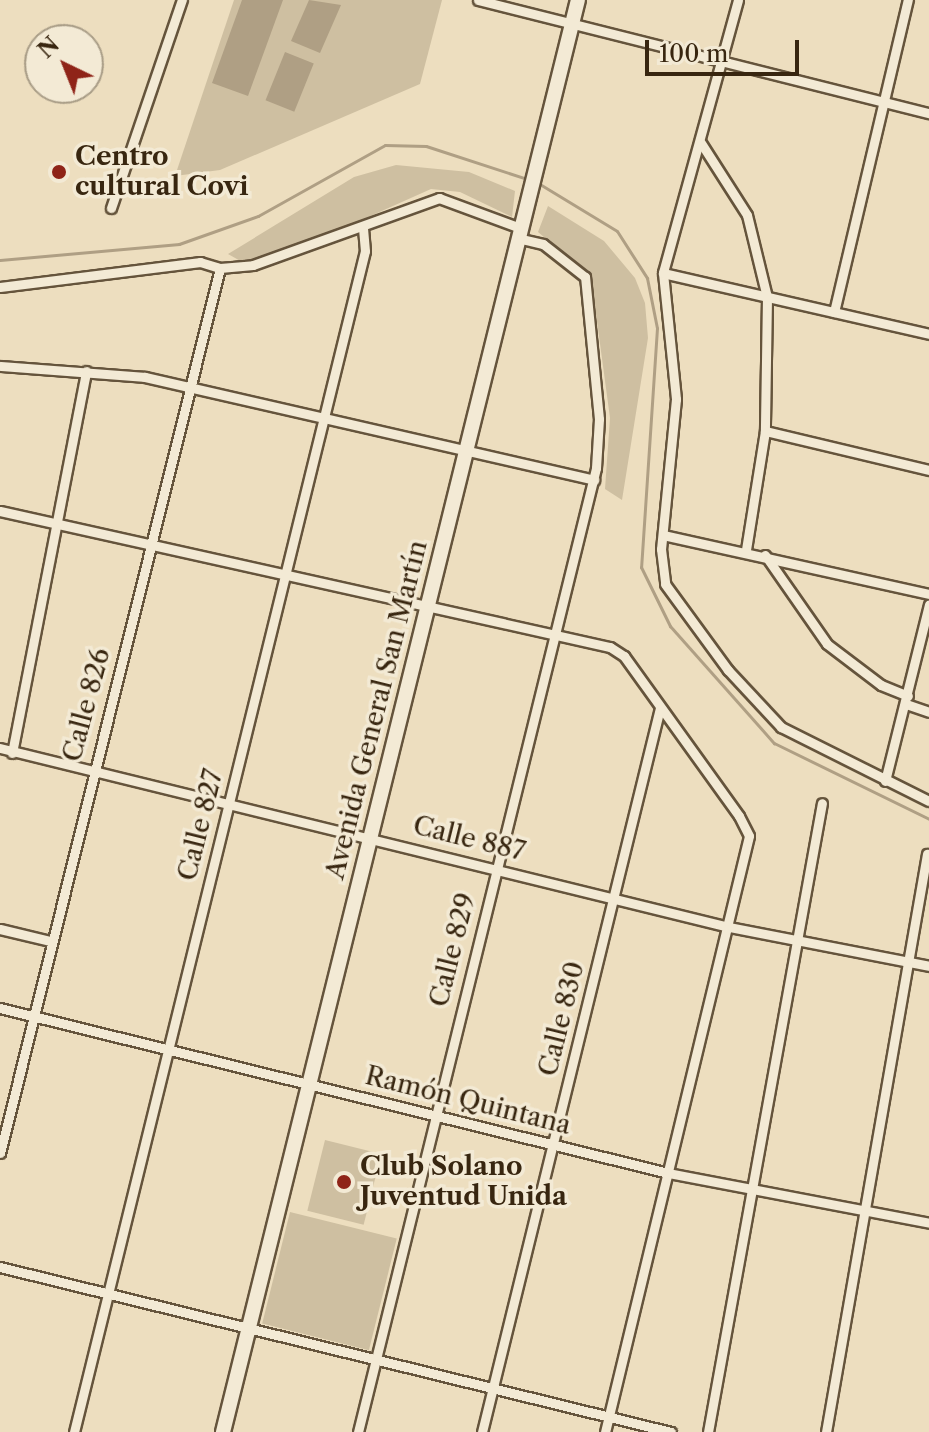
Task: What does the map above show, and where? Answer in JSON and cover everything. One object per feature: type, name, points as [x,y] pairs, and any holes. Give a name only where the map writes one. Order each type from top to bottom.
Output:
[{"type":"main road","name":"Avenida General San Martín","points":[[223,1432],[578,0]]},
{"type":"street","points":[[111,208],[182,0]]},
{"type":"street","points":[[478,0],[721,64],[929,113]]},
{"type":"street","points":[[738,0],[663,273],[676,399],[662,565],[672,600],[770,717],[807,743],[929,801]]},
{"type":"street","points":[[834,312],[908,0]]},
{"type":"street","points":[[701,143],[747,215],[767,297],[765,431],[746,549]]},
{"type":"street","name":"Calle 829","points":[[0,287],[200,262],[220,268],[253,265],[363,229],[439,198],[521,226],[585,277],[599,419],[594,480],[358,1432]]},
{"type":"street","name":"Calle 827","points":[[74,1432],[365,251],[363,229]]},
{"type":"street","name":"Calle 826","points":[[0,1153],[91,774],[220,268]]},
{"type":"street","points":[[663,273],[929,334]]},
{"type":"street","points":[[0,287],[0,298]]},
{"type":"street","points":[[0,366],[86,371],[190,387],[594,480]]},
{"type":"street","points":[[12,753],[61,523],[86,371]]},
{"type":"street","points":[[765,431],[929,470]]},
{"type":"street","points":[[0,511],[554,634],[619,652],[749,836],[605,1432]]},
{"type":"street","points":[[663,535],[746,549],[929,594]]},
{"type":"street","points":[[765,555],[827,644],[881,685],[929,712]]},
{"type":"street","points":[[885,781],[929,604]]},
{"type":"street","name":"Calle 830","points":[[482,1432],[660,708]]},
{"type":"street","name":"Calle 887","points":[[0,748],[91,774],[229,804],[729,927],[929,966]]},
{"type":"street","points":[[708,1432],[822,803]]},
{"type":"street","points":[[826,1432],[911,962],[927,854]]},
{"type":"street","points":[[0,929],[50,941]]},
{"type":"street","name":"Ramón Quintana","points":[[0,1008],[668,1173],[929,1223]]},
{"type":"street","points":[[0,1267],[608,1420],[671,1432]]},
{"type":"shaded area","points":[[234,0],[442,0],[420,84],[220,170],[175,176]]},
{"type":"shaded area","points":[[242,0],[283,0],[248,96],[212,83]]},
{"type":"shaded area","points":[[309,0],[341,5],[320,53],[291,41]]},
{"type":"shaded area","points":[[285,52],[314,64],[294,112],[266,100]]},
{"type":"shaded area","points":[[396,165],[469,172],[515,191],[512,217],[460,192],[431,189],[290,252],[244,263],[228,254],[354,177]]},
{"type":"shaded area","points":[[548,206],[604,241],[635,278],[645,303],[648,338],[622,500],[605,489],[610,418],[591,277],[538,232]]},
{"type":"shaded area","name":"Club Solano Juventud Unida","points":[[325,1140],[381,1154],[364,1225],[307,1211]]},
{"type":"shaded area","points":[[290,1212],[397,1239],[369,1350],[262,1324]]},
{"type":"waterway","points":[[0,260],[179,244],[258,216],[385,145],[426,146],[527,179]]},
{"type":"waterway","points":[[538,183],[617,231],[647,278],[657,328],[641,567],[670,626],[774,743],[929,819]]},
{"type":"place","name":"Centro cultural Covi","points":[[59,172]]},
{"type":"place","name":"Club Solano Juventud Unida","points":[[344,1182]]}]
